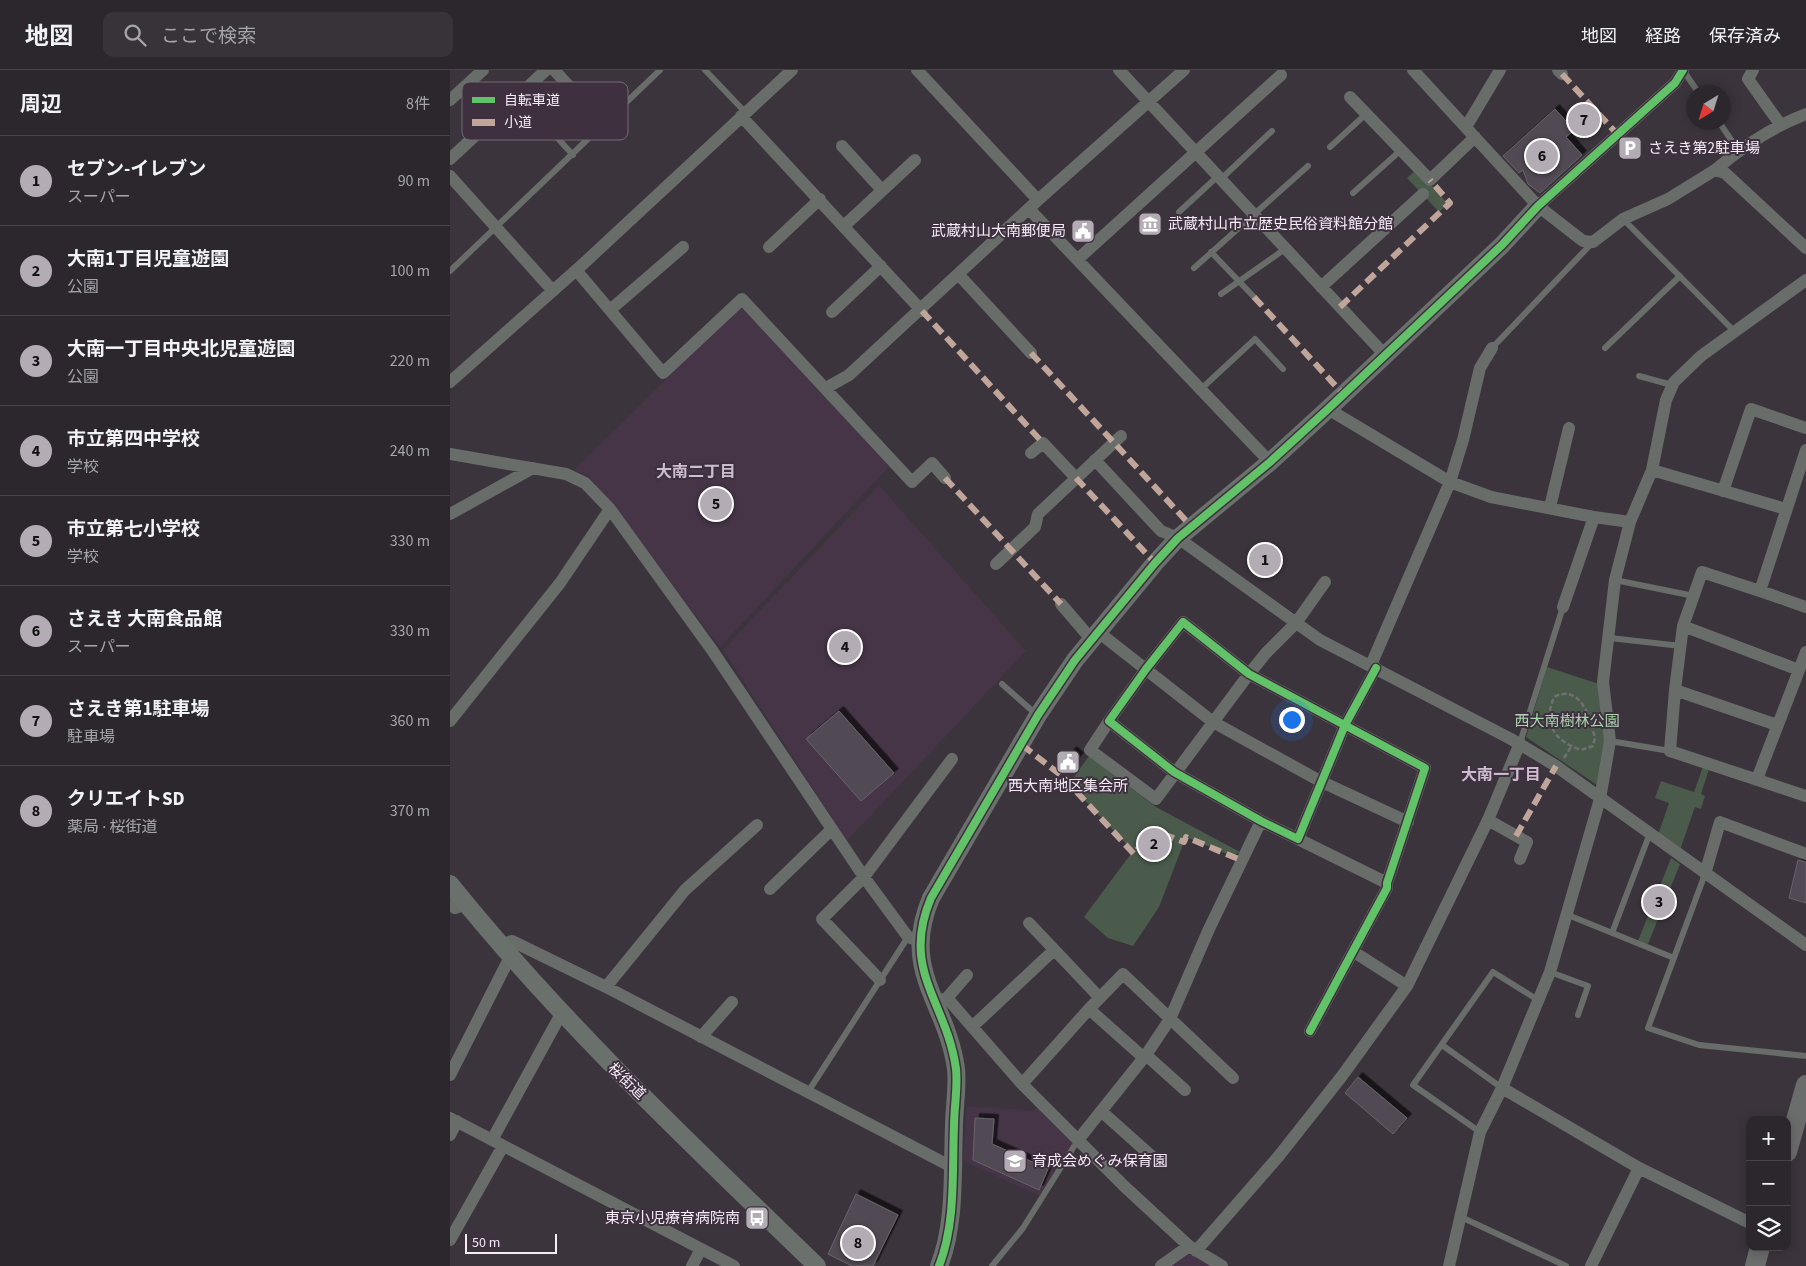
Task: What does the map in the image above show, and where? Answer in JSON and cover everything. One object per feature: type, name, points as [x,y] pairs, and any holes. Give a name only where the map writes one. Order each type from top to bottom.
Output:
[{"type":"main road","points":[[1791,1138],[1806,1085]]},
{"type":"main road","points":[[1754,1266],[1759,1251]]},
{"type":"street","points":[[470,82],[483,70]]},
{"type":"street","points":[[534,82],[546,70]]},
{"type":"street","points":[[554,70],[565,82]]},
{"type":"street","points":[[450,382],[553,291],[792,70]]},
{"type":"street","points":[[917,70],[1034,205],[1078,259],[1270,462]]},
{"type":"street","points":[[1119,70],[1385,356]]},
{"type":"street","points":[[826,388],[849,375],[1184,70]]},
{"type":"street","points":[[1412,70],[1538,206],[1583,241],[1593,242],[1623,219],[1668,199],[1715,170],[1738,150],[1780,124],[1806,114]]},
{"type":"street","points":[[1466,127],[1500,70]]},
{"type":"street","points":[[914,939],[931,898],[1038,715],[1094,635],[1178,538],[1270,462],[1328,409],[1502,245],[1538,206],[1675,84],[1683,70]]},
{"type":"street","points":[[1753,70],[1748,80],[1780,124]]},
{"type":"street","points":[[1078,259],[1281,75]]},
{"type":"street","points":[[450,100],[462,89]]},
{"type":"street","points":[[1350,97],[1430,180],[1475,137]]},
{"type":"street","points":[[743,114],[922,310]]},
{"type":"street","points":[[450,159],[471,140]]},
{"type":"street","points":[[842,146],[882,190]]},
{"type":"street","points":[[844,226],[915,160]]},
{"type":"street","points":[[1715,170],[1725,173],[1806,248]]},
{"type":"street","points":[[450,176],[553,291]]},
{"type":"street","points":[[1322,287],[1423,194]]},
{"type":"street","points":[[769,247],[820,199]]},
{"type":"street","points":[[610,310],[683,247]]},
{"type":"street","points":[[832,312],[881,266]]},
{"type":"street","points":[[576,270],[663,373],[742,299],[912,482],[932,463],[945,478]]},
{"type":"street","points":[[960,275],[1031,353]]},
{"type":"street","points":[[1449,1266],[1480,1132],[1502,1088],[1550,972],[1600,798],[1610,741],[1603,682],[1610,638],[1615,580],[1630,522],[1652,470],[1660,420],[1672,386],[1701,356],[1736,333],[1806,280]]},
{"type":"street","points":[[1298,839],[1320,781],[1373,667],[1450,482],[1463,440],[1480,368],[1492,348]]},
{"type":"street","points":[[1328,409],[1450,482],[1492,497],[1630,522]]},
{"type":"street","points":[[1723,491],[1751,409],[1806,428]]},
{"type":"street","points":[[1550,507],[1569,428]]},
{"type":"street","points":[[996,564],[1036,527],[1038,514],[1121,436]]},
{"type":"street","points":[[1032,453],[1043,442],[1076,478]]},
{"type":"street","points":[[1760,591],[1806,452]]},
{"type":"street","points":[[450,454],[566,474],[585,483],[610,509],[712,650],[864,877],[914,939],[923,972],[940,1000],[972,1027],[1022,1084],[1124,1186],[1193,1248],[1222,1266]]},
{"type":"street","points":[[1095,460],[1160,531],[1178,538],[1320,640],[1520,743],[1806,945]]},
{"type":"street","points":[[450,514],[533,468]]},
{"type":"street","points":[[1652,470],[1786,509]]},
{"type":"street","points":[[450,721],[560,583],[610,509]]},
{"type":"street","points":[[1563,607],[1594,517]]},
{"type":"street","points":[[1806,607],[1702,572],[1683,626],[1674,690],[1670,751],[1757,778],[1806,796]]},
{"type":"street","points":[[1310,1031],[1387,888],[1386,883],[1425,768],[1249,674],[1183,622],[1146,668],[1090,750],[1156,799],[1174,772],[1213,722],[1249,674],[1266,652],[1296,622],[1325,582]]},
{"type":"street","points":[[1061,604],[1094,635],[1146,668],[1213,722],[1320,781],[1408,822]]},
{"type":"street","points":[[1683,626],[1799,670]]},
{"type":"street","points":[[1757,778],[1806,652]]},
{"type":"street","points":[[1674,690],[1777,725]]},
{"type":"street","points":[[1109,721],[1174,772],[1261,821],[1386,883]]},
{"type":"street","points":[[1161,1266],[1193,1248],[1278,1157],[1342,1076],[1406,986],[1488,820],[1520,743]]},
{"type":"street","points":[[880,980],[822,919],[864,877],[952,759]]},
{"type":"street","points":[[1488,820],[1527,842],[1520,859]]},
{"type":"street","points":[[1078,1140],[1145,1057],[1170,1019],[1209,929],[1261,821]]},
{"type":"street","points":[[1705,874],[1720,822],[1806,854]]},
{"type":"street","points":[[606,987],[685,890],[757,825]]},
{"type":"street","points":[[770,889],[832,829]]},
{"type":"street","name":"桜街道","points":[[450,884],[458,905],[505,951],[608,1063],[817,1266]]},
{"type":"street","points":[[1030,923],[1100,998]]},
{"type":"street","points":[[450,1075],[505,951],[512,941],[606,987],[952,1167]]},
{"type":"street","points":[[972,1027],[1054,950]]},
{"type":"street","points":[[1354,952],[1406,986]]},
{"type":"street","points":[[1022,1084],[1122,974],[1233,1078]]},
{"type":"street","points":[[940,1000],[967,975]]},
{"type":"street","points":[[939,1266],[949,1228],[956,1070],[940,1000]]},
{"type":"street","points":[[701,1037],[732,1002]]},
{"type":"street","points":[[1090,1009],[1185,1090]]},
{"type":"street","points":[[450,1240],[562,1014]]},
{"type":"street","points":[[1502,1088],[1639,1168],[1746,1221]]},
{"type":"street","points":[[1101,1112],[1157,1161]]},
{"type":"street","points":[[450,1135],[454,1120],[734,1266]]},
{"type":"street","points":[[1591,1266],[1639,1168]]},
{"type":"street","points":[[692,1266],[701,1249]]},
{"type":"lane","points":[[628,101],[660,70]]},
{"type":"lane","points":[[705,70],[743,114]]},
{"type":"lane","points":[[1683,70],[1693,85]]},
{"type":"lane","points":[[1330,147],[1366,114]]},
{"type":"lane","points":[[1724,130],[1738,150]]},
{"type":"lane","points":[[1178,212],[1272,131]]},
{"type":"lane","points":[[559,140],[573,155]]},
{"type":"lane","points":[[450,271],[588,140]]},
{"type":"lane","points":[[1353,193],[1401,150]]},
{"type":"lane","points":[[1194,268],[1308,166]]},
{"type":"lane","points":[[1623,219],[1736,333]]},
{"type":"lane","points":[[1492,348],[1593,242]]},
{"type":"lane","points":[[1222,294],[1286,249]]},
{"type":"lane","points":[[1211,252],[1254,297]]},
{"type":"lane","points":[[1605,348],[1680,276]]},
{"type":"lane","points":[[1200,388],[1255,339],[1282,369]]},
{"type":"lane","points":[[1639,376],[1672,386]]},
{"type":"lane","points":[[1615,580],[1694,596]]},
{"type":"lane","points":[[1520,743],[1563,607]]},
{"type":"lane","points":[[1610,638],[1681,646]]},
{"type":"lane","points":[[1002,684],[1038,715]]},
{"type":"lane","points":[[1610,741],[1670,751]]},
{"type":"lane","points":[[1612,932],[1650,833]]},
{"type":"lane","points":[[1705,874],[1648,1028],[1699,1045],[1806,1056]]},
{"type":"lane","points":[[1568,914],[1674,958]]},
{"type":"lane","points":[[808,1092],[880,980],[914,939]]},
{"type":"lane","points":[[1480,1132],[1414,1084],[1493,972],[1538,1000]]},
{"type":"lane","points":[[1550,972],[1588,986],[1578,1015]]},
{"type":"lane","points":[[1442,1045],[1502,1088]]},
{"type":"lane","points":[[992,1266],[1023,1228],[1078,1140]]},
{"type":"lane","points":[[1461,1217],[1566,1266]]},
{"type":"path","points":[[1562,693],[1575,696],[1584,705],[1591,724],[1595,738],[1593,746],[1581,750],[1562,741],[1553,731],[1549,720],[1549,708],[1554,697],[1562,693]]},
{"type":"path","points":[[1591,724],[1607,723]]},
{"type":"shaded area","points":[[740,306],[827,395],[889,467],[720,647],[589,476],[574,470]]},
{"type":"shaded area","points":[[879,485],[1026,651],[847,841],[723,650]]},
{"type":"shaded area","points":[[1039,1105],[1075,1141],[1040,1196],[963,1161],[967,1106],[1034,1111]]},
{"type":"shaded area","points":[[1190,1252],[1215,1266],[1169,1266]]},
{"type":"green space","points":[[1417,169],[1448,204],[1439,212],[1407,178]]},
{"type":"green space","name":"西大南樹林公園","points":[[1547,667],[1599,684],[1605,734],[1600,787],[1526,737]]},
{"type":"green space","points":[[1089,756],[1156,807],[1240,852],[1232,856],[1186,837],[1159,907],[1133,946],[1108,938],[1084,917],[1133,851],[1069,784]]},
{"type":"green space","points":[[1704,764],[1710,766],[1701,794],[1705,796],[1701,809],[1695,807],[1680,850],[1658,835],[1669,803],[1655,798],[1661,781],[1694,792]]},
{"type":"green space","points":[[1671,858],[1680,864],[1648,944],[1638,941]]},
{"type":"building","points":[[1555,109],[1574,130],[1566,137],[1582,155],[1540,193],[1528,184],[1523,170],[1519,173],[1503,156]]},
{"type":"building","points":[[839,711],[894,773],[861,801],[806,739]]},
{"type":"building","points":[[1072,751],[1079,757],[1066,773],[1059,767]]},
{"type":"building","points":[[1798,860],[1806,862],[1806,903],[1789,898]]},
{"type":"building","points":[[1358,1077],[1407,1118],[1393,1134],[1345,1093]]},
{"type":"building","points":[[975,1118],[994,1119],[992,1144],[1048,1169],[1039,1190],[973,1160]]},
{"type":"building","points":[[856,1194],[898,1215],[873,1266],[852,1266],[828,1254]]},
{"type":"marked path","points":[[1562,74],[1618,135]]},
{"type":"marked path","points":[[1340,307],[1450,203],[1430,180]]},
{"type":"marked path","points":[[1254,297],[1344,395]]},
{"type":"marked path","points":[[922,311],[1043,443]]},
{"type":"marked path","points":[[1031,353],[1191,526]]},
{"type":"marked path","points":[[945,478],[1061,604]]},
{"type":"marked path","points":[[1076,478],[1155,563]]},
{"type":"marked path","points":[[1022,745],[1062,776],[1134,854],[1152,830],[1184,842],[1186,837],[1243,861]]},
{"type":"marked path","points":[[1516,836],[1556,766]]},
{"type":"cycle path","points":[[939,1266],[951,1215],[956,1069],[951,1045],[923,967],[921,946],[923,924],[931,898],[1038,715],[1075,660],[1178,538],[1270,462],[1328,409],[1502,245],[1538,206],[1675,83],[1683,70]]},
{"type":"cycle path","points":[[1310,1031],[1387,888],[1387,883],[1425,768],[1249,674],[1183,622],[1109,721],[1174,772],[1261,821],[1298,839],[1345,725],[1376,668]]},
{"type":"place","name":"さえき第1駐車場","points":[[1584,120]]},
{"type":"place","name":"さえき第2駐車場","points":[[1630,148]]},
{"type":"place","name":"さえき 大南食品館","points":[[1542,156]]},
{"type":"place","name":"武蔵村山市立歴史民俗資料館分館","points":[[1150,224]]},
{"type":"place","name":"武蔵村山大南郵便局","points":[[1083,231]]},
{"type":"place","name":"市立第七小学校","points":[[716,504]]},
{"type":"place","name":"セブン-イレブン","points":[[1265,560]]},
{"type":"place","name":"市立第四中学校","points":[[845,647]]},
{"type":"place","name":"西大南地区集会所","points":[[1068,762]]},
{"type":"place","name":"大南1丁目児童遊園","points":[[1154,844]]},
{"type":"place","name":"大南一丁目中央北児童遊園","points":[[1659,902]]},
{"type":"place","name":"育成会めぐみ保育園","points":[[1015,1161]]},
{"type":"place","name":"東京小児療育病院南","points":[[757,1218]]},
{"type":"place","name":"クリエイトSD","points":[[858,1243]]},
{"type":"district","name":"大南二丁目","points":[[696,471]]},
{"type":"district","name":"大南一丁目","points":[[1501,774]]}]
